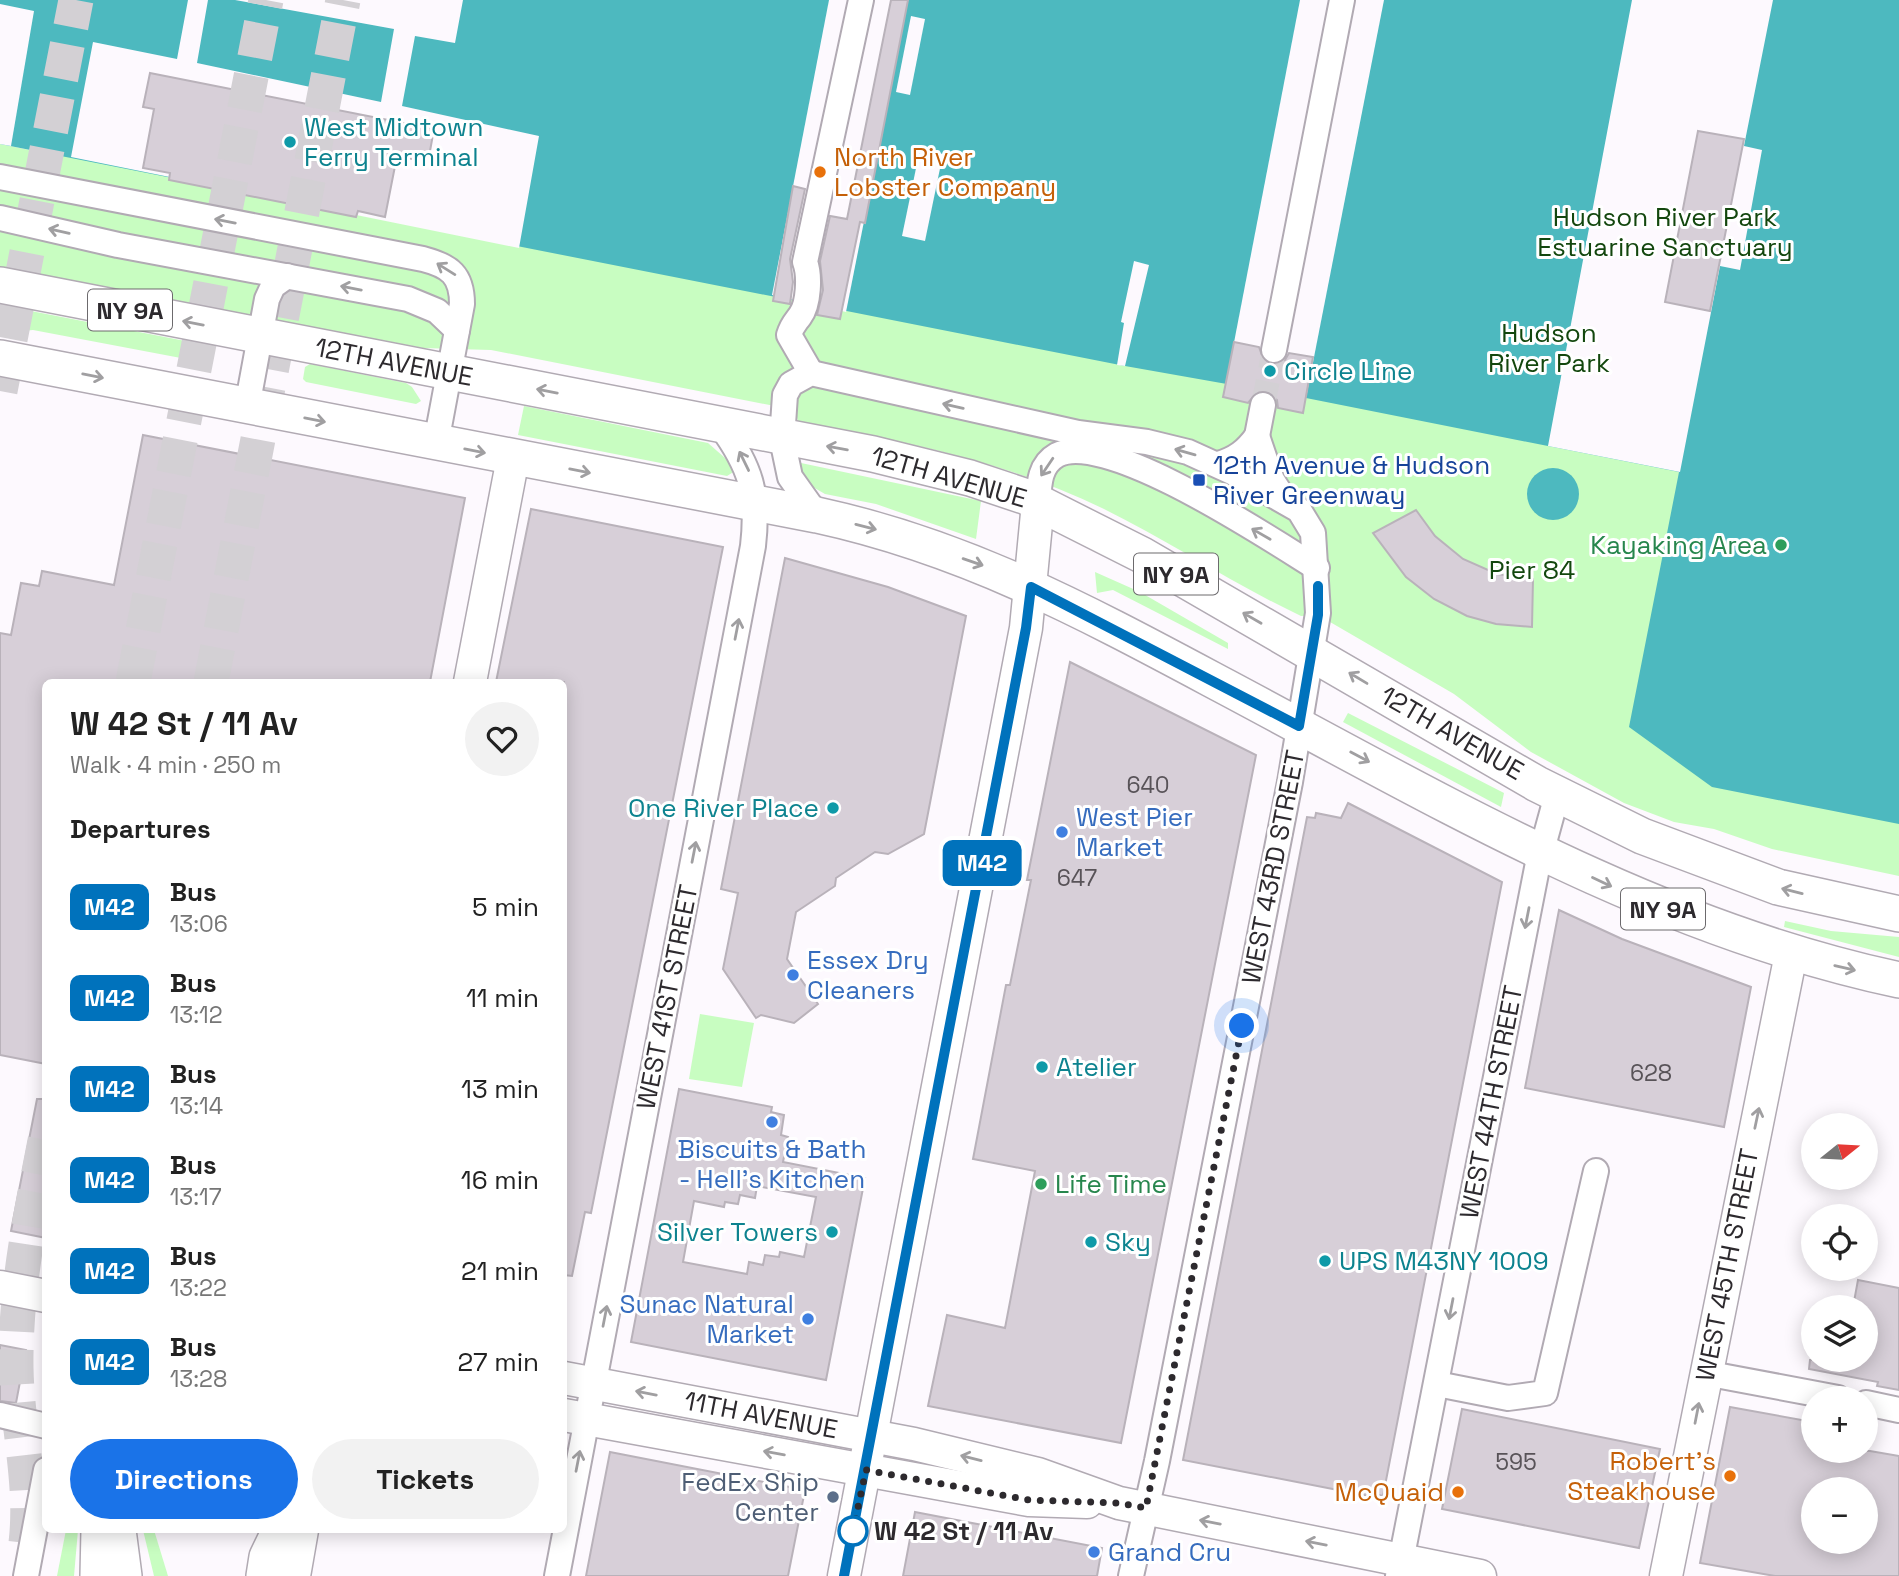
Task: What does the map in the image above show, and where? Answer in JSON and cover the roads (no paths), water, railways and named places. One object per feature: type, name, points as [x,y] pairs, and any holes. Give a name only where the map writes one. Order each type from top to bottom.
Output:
[{"type":"highway","name":"12TH AVENUE","points":[[0,285],[908,462],[999,486],[1142,555],[1557,795],[1642,836],[1740,875],[1806,895],[1899,914]]},
{"type":"highway","name":"NY 9A","points":[[0,358],[817,515],[933,547],[983,565],[1031,587],[1595,880],[1664,909],[1791,954],[1899,980]]},
{"type":"highway","points":[[101,1533],[116,1563]]},
{"type":"main road","points":[[471,679],[513,458]]},
{"type":"main road","points":[[844,1576],[994,803],[1031,587],[1038,503]]},
{"type":"main road","name":"WEST 45TH STREET","points":[[1666,1576],[1791,954]]},
{"type":"main road","points":[[0,1287],[42,1295]]},
{"type":"main road","name":"11TH AVENUE","points":[[578,1380],[873,1437],[1038,1474],[1133,1506],[1399,1568],[1480,1576]]},
{"type":"main road","name":"11TH AVENUE","points":[[575,1417],[1029,1500],[1133,1506]]},
{"type":"main road","points":[[275,1554],[299,1533]]},
{"type":"street","points":[[811,373],[789,335],[792,322],[784,313],[793,271],[806,262],[861,0]]},
{"type":"street","points":[[1274,350],[1342,0]]},
{"type":"street","points":[[0,177],[442,264],[455,274],[460,282],[461,304],[436,443]]},
{"type":"street","points":[[0,218],[118,245],[408,299],[437,311],[457,330]]},
{"type":"street","points":[[247,407],[269,292],[286,276]]},
{"type":"street","points":[[817,515],[790,477],[782,439],[785,395],[792,384],[811,373],[1078,433],[1147,442],[1218,464],[1287,503]]},
{"type":"street","points":[[1218,464],[1233,460],[1248,450],[1257,436],[1263,405]]},
{"type":"street","name":"WEST 41ST STREET","points":[[567,1488],[578,1380],[753,546],[754,503],[748,467],[720,425]]},
{"type":"street","points":[[1257,436],[1272,480],[1287,503]]},
{"type":"street","points":[[1038,503],[1040,478],[1049,461],[1073,450],[1097,452],[1169,482],[1317,568]]},
{"type":"street","name":"WEST 43RD STREET","points":[[1131,1576],[1133,1506],[1299,726],[1319,603],[1310,525],[1303,513],[1287,503]]},
{"type":"street","name":"WEST 44TH STREET","points":[[1399,1568],[1541,851],[1557,795]]},
{"type":"street","points":[[1437,1384],[1508,1398],[1545,1393],[1596,1171]]},
{"type":"street","points":[[1705,1373],[1801,1391]]},
{"type":"street","points":[[1878,1406],[1899,1410]]},
{"type":"street","points":[[0,1415],[42,1425]]},
{"type":"street","points":[[26,1576],[42,1491]]},
{"type":"street","name":"WEST 41ST STREET","points":[[557,1576],[562,1533]]},
{"type":"water","name":"Hudson River Park","points":[[0,0],[1899,0],[1899,824],[1712,787],[1629,727],[1679,472],[1306,398],[1125,366],[0,144]]},
{"type":"water","points":[[1553,468],[1563,470],[1571,476],[1577,484],[1577,504],[1571,512],[1563,518],[1553,520],[1543,518],[1535,512],[1529,504],[1527,494],[1529,484],[1535,476],[1543,470]]},
{"type":"tunnel","points":[[0,391],[76,0]]},
{"type":"tunnel","points":[[134,679],[266,0]]},
{"type":"tunnel","points":[[212,679],[343,0]]},
{"type":"tunnel","points":[[1263,405],[1274,350]]},
{"type":"tunnel","points":[[26,1543],[28,1499],[17,1390],[16,1339],[25,1251],[42,1157]]},
{"type":"place","name":"West Midtown Ferry Terminal","points":[[290,142]]},
{"type":"place","name":"North River Lobster Company","points":[[820,172]]},
{"type":"place","name":"Circle Line","points":[[1270,371]]},
{"type":"place","name":"12th Avenue & Hudson River Greenway","points":[[1199,480]]},
{"type":"place","name":"Kayaking Area","points":[[1781,545]]},
{"type":"place","name":"One River Place","points":[[833,808]]},
{"type":"place","name":"West Pier Market","points":[[1062,832]]},
{"type":"place","name":"Essex Dry Cleaners","points":[[793,975]]},
{"type":"place","name":"Atelier","points":[[1042,1067]]},
{"type":"place","name":"Biscuits & Bath - Hell's Kitchen","points":[[772,1122]]},
{"type":"place","name":"Life Time","points":[[1041,1184]]},
{"type":"place","name":"Silver Towers","points":[[832,1232]]},
{"type":"place","name":"Sky","points":[[1091,1242]]},
{"type":"place","name":"UPS M43NY 1009","points":[[1325,1261]]},
{"type":"place","name":"Sunac Natural Market","points":[[808,1319]]},
{"type":"place","name":"Robert's Steakhouse","points":[[1730,1476]]},
{"type":"place","name":"McQuaid","points":[[1458,1492]]},
{"type":"place","name":"FedEx Ship Center","points":[[833,1497]]},
{"type":"place","name":"W 42 St / 11 Av","points":[[853,1531]]},
{"type":"place","name":"Grand Cru","points":[[1094,1552]]},
{"type":"park label","name":"Hudson River Park Estuarine Sanctuary","points":[[1665,232]]},
{"type":"park label","name":"Pier 84","points":[[1532,570]]}]
